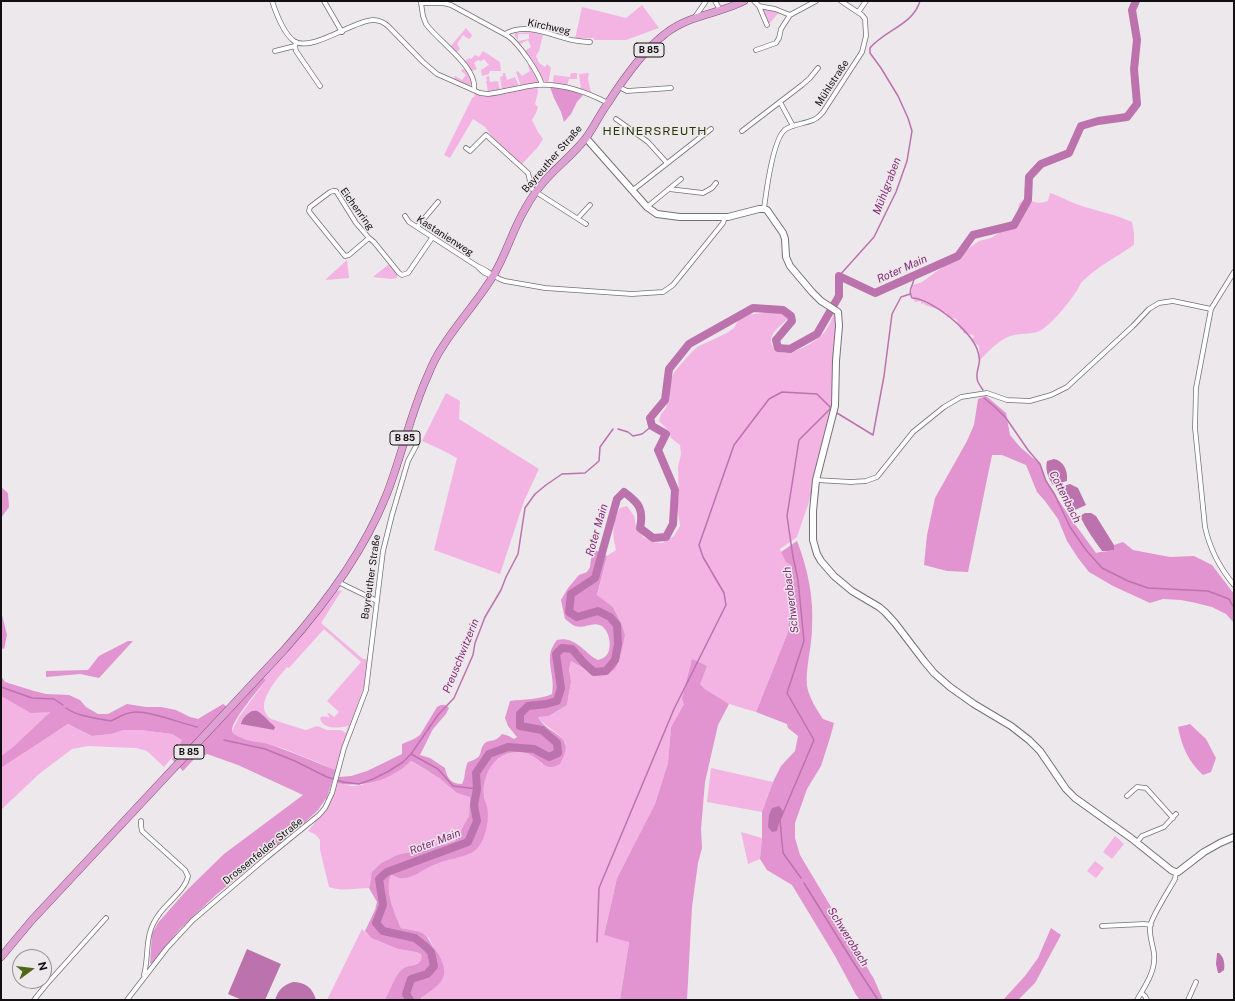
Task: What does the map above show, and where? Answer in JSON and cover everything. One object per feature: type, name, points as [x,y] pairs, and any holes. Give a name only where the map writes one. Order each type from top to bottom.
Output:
[{"type":"main road","name":"Bayreuther Straße","points":[[338,582],[366,538],[380,510],[394,475],[424,384],[436,358],[494,276],[523,212],[536,192],[551,174],[586,138],[619,87],[641,59],[664,35],[681,23],[720,11],[744,1]]},
{"type":"main road","name":"B 85","points":[[1,957],[32,920],[285,649],[315,614],[338,582]]},
{"type":"street","points":[[272,1],[281,23],[295,44],[296,51],[320,86]]},
{"type":"street","points":[[324,1],[342,32]]},
{"type":"street","points":[[694,19],[706,1]]},
{"type":"street","points":[[715,1],[720,11]]},
{"type":"street","points":[[754,1],[759,6],[767,25]]},
{"type":"street","points":[[756,50],[776,43],[781,29],[790,15],[816,1]]},
{"type":"street","points":[[841,1],[859,11],[866,1]]},
{"type":"street","points":[[474,90],[473,81],[466,66],[426,24],[421,2],[449,4],[505,34],[517,44],[540,78],[542,85]]},
{"type":"street","points":[[759,6],[775,9],[790,15]]},
{"type":"street","name":"Mühlstraße","points":[[764,209],[768,178],[778,140],[785,129],[814,120],[823,112],[862,52],[866,36],[866,27],[865,19],[859,11]]},
{"type":"street","points":[[275,51],[295,44],[308,44],[370,20],[377,20],[384,23],[396,33],[432,71],[446,79],[480,93],[488,94],[542,85],[570,89],[608,103]]},
{"type":"street","name":"Kirchweg","points":[[505,34],[513,30],[529,29],[572,40],[590,42]]},
{"type":"street","points":[[742,131],[810,78],[818,68]]},
{"type":"street","points":[[619,87],[627,91],[671,88]]},
{"type":"street","points":[[780,102],[793,126]]},
{"type":"street","points":[[616,119],[648,142],[667,163]]},
{"type":"street","points":[[633,190],[711,129]]},
{"type":"street","points":[[466,148],[470,151],[486,135],[528,173],[532,188],[536,192],[586,224]]},
{"type":"street","points":[[586,138],[647,207],[657,214],[668,216],[725,217],[759,209],[764,209],[769,212],[783,233],[785,239],[786,257],[790,266],[812,292],[838,312],[839,326],[834,406],[816,480],[812,534],[821,561],[828,570],[852,591],[885,612],[926,664],[950,687],[1029,740],[1040,751],[1066,789],[1075,798],[1137,842],[1171,870],[1176,872],[1180,871],[1195,858],[1234,837]]},
{"type":"street","points":[[647,207],[681,179]]},
{"type":"street","points":[[669,190],[703,193],[712,188],[716,183]]},
{"type":"street","name":"Eichenring","points":[[369,238],[349,255],[345,256],[311,214],[309,211],[310,207],[330,192],[335,191],[354,220],[374,242],[398,273],[404,276],[408,273],[432,238]]},
{"type":"street","points":[[417,227],[438,202]]},
{"type":"street","points":[[578,218],[590,205]]},
{"type":"street","name":"Kastanienweg","points":[[405,216],[409,222],[477,266],[483,272],[505,281],[545,288],[632,294],[663,292],[673,285],[722,223],[725,217]]},
{"type":"street","points":[[1234,272],[1211,309],[1196,388],[1195,428],[1207,537],[1216,559],[1234,585]]},
{"type":"street","points":[[816,480],[851,482],[866,481],[877,477],[913,432],[944,407],[961,397],[987,393],[1007,400],[1030,401],[1062,390],[1122,336],[1149,309],[1159,303],[1173,301],[1211,309]]},
{"type":"street","name":"Bayreuther Straße","points":[[357,715],[367,685],[381,561],[389,525],[409,459],[416,446]]},
{"type":"street","points":[[338,582],[377,601]]},
{"type":"street","name":"Drossenfelder Straße","points":[[127,1000],[167,948],[193,920],[319,815],[325,808],[333,790],[346,742],[357,715]]},
{"type":"street","points":[[1127,796],[1138,787],[1146,788],[1173,818]]},
{"type":"street","points":[[1137,842],[1142,836],[1164,827],[1176,814]]},
{"type":"street","name":"Drossenfelder Straße","points":[[141,821],[140,826],[142,830],[184,870],[188,876],[186,884],[160,914],[150,930],[144,977]]},
{"type":"street","points":[[1137,1000],[1154,964],[1150,925],[1175,879],[1176,872]]},
{"type":"street","points":[[34,1000],[106,918]]},
{"type":"street","points":[[1102,926],[1150,925]]},
{"type":"street","points":[[1188,1000],[1196,982]]},
{"type":"street","points":[[1141,993],[1147,1000]]},
{"type":"shaded area","points":[[642,5],[659,28],[626,40],[594,40],[594,38],[575,39],[582,7],[626,18]]},
{"type":"shaded area","points":[[762,9],[779,12],[770,23]]},
{"type":"shaded area","points":[[466,28],[472,35],[470,39],[463,35],[457,44],[460,49],[456,53],[450,47]]},
{"type":"shaded area","points":[[533,32],[543,35],[539,51],[536,56],[539,63],[545,67],[547,64],[551,68],[548,84],[544,81],[525,51],[531,47],[528,40],[520,44],[518,41],[529,39],[529,34],[518,34],[518,40],[514,35],[516,33]]},
{"type":"shaded area","points":[[483,51],[500,62],[501,71],[490,71],[489,74],[482,76],[481,70],[489,65],[484,59],[481,61],[478,60],[474,63],[477,69],[472,71],[465,61],[469,58],[471,59],[475,55],[479,57]]},
{"type":"shaded area","points":[[529,65],[539,84],[521,86],[516,72],[518,71],[522,76],[530,71]]},
{"type":"shaded area","points":[[464,68],[471,77],[471,84],[468,86],[454,79],[455,76],[462,80],[466,75],[461,71]]},
{"type":"shaded area","points":[[503,73],[505,73],[507,80],[515,77],[519,87],[502,90],[500,77],[503,76]]},
{"type":"shaded area","points":[[571,73],[577,73],[577,79],[569,79],[567,86],[553,83],[554,75],[570,77]]},
{"type":"shaded area","points":[[589,73],[588,79],[591,92],[581,89],[579,74]]},
{"type":"shaded area","points":[[489,76],[490,82],[498,81],[500,90],[488,92],[486,77]]},
{"type":"shaded area","points":[[537,86],[538,92],[535,104],[538,107],[532,120],[543,139],[538,147],[522,164],[519,163],[493,138],[485,127],[473,119],[450,158],[444,155],[472,98],[474,97],[475,92],[480,94]]},
{"type":"shaded area","points":[[550,87],[569,90],[583,95],[564,122],[561,112]]},
{"type":"shaded area","points":[[1050,193],[1075,204],[1132,222],[1134,245],[1102,266],[1083,281],[1065,307],[1043,329],[1029,334],[1014,335],[1004,339],[980,360],[979,346],[971,340],[974,337],[973,335],[963,333],[963,330],[960,329],[956,319],[947,317],[946,312],[943,313],[937,309],[925,305],[924,303],[921,304],[921,301],[915,302],[911,294],[913,285],[922,282],[979,241],[991,238],[1002,231],[1017,215],[1019,204],[1023,200],[1030,200],[1037,203],[1048,201]]},
{"type":"shaded area","points":[[347,260],[349,278],[326,280],[326,279]]},
{"type":"shaded area","points":[[389,264],[397,274],[397,278],[392,279],[373,277]]},
{"type":"shaded area","points":[[772,312],[781,313],[788,319],[775,331],[771,339],[773,347],[777,351],[783,353],[798,350],[812,343],[826,330],[834,313],[837,319],[833,403],[813,490],[797,537],[780,549],[791,564],[793,584],[788,632],[756,712],[729,704],[705,689],[700,684],[684,704],[671,727],[668,763],[655,804],[617,878],[604,935],[629,941],[620,1000],[421,1000],[439,954],[429,938],[401,928],[391,902],[389,881],[391,875],[400,878],[422,871],[429,866],[442,861],[463,856],[487,806],[484,797],[484,782],[486,775],[500,757],[514,751],[522,751],[531,754],[543,765],[566,744],[560,736],[538,717],[549,716],[567,705],[571,682],[569,669],[571,661],[581,666],[620,658],[622,647],[621,623],[613,607],[597,596],[607,556],[616,550],[614,523],[620,508],[627,506],[634,516],[636,526],[643,537],[652,542],[662,543],[674,536],[680,526],[677,505],[679,497],[678,467],[681,454],[680,445],[671,438],[669,431],[659,421],[661,414],[666,408],[666,400],[672,377],[675,371],[697,347],[727,333],[734,328],[739,319],[746,315]]},
{"type":"shaded area","points":[[446,393],[460,401],[459,419],[539,469],[524,501],[500,574],[434,550],[457,458],[422,441]]},
{"type":"shaded area","points":[[986,396],[1006,413],[1010,435],[1020,447],[1040,464],[1046,481],[1096,553],[1114,550],[1114,545],[1123,542],[1133,550],[1170,557],[1194,556],[1212,565],[1234,594],[1234,623],[1226,614],[1212,607],[1196,603],[1163,599],[1150,603],[1113,586],[1089,572],[1067,541],[1058,519],[1037,492],[1026,465],[1002,455],[992,455],[968,572],[947,571],[924,565],[927,535],[935,498],[967,441],[974,425],[978,399]]},
{"type":"shaded area","points":[[1,487],[8,493],[9,507],[1,518]]},
{"type":"shaded area","points":[[797,541],[807,573],[812,606],[812,635],[807,673],[807,686],[811,699],[823,719],[834,723],[821,766],[807,789],[795,823],[795,838],[800,855],[874,979],[883,1000],[860,1000],[792,885],[767,870],[760,859],[762,812],[773,782],[781,766],[795,751],[798,736],[788,728],[787,724],[756,712],[788,632],[793,584],[791,565],[786,562],[781,552]]},
{"type":"shaded area","points":[[595,550],[607,556],[597,595],[613,607],[625,635],[620,658],[615,669],[607,674],[599,675],[571,661],[569,669],[571,682],[567,705],[549,716],[538,717],[564,741],[566,746],[565,754],[560,764],[552,767],[547,766],[529,754],[519,752],[504,755],[495,762],[489,770],[485,780],[484,797],[487,806],[488,819],[486,832],[477,849],[469,854],[441,862],[409,877],[399,878],[391,875],[389,888],[391,902],[401,928],[420,932],[426,936],[439,954],[443,963],[444,976],[442,981],[421,998],[421,1000],[386,1000],[386,997],[398,974],[404,968],[419,963],[421,961],[421,954],[398,949],[371,938],[365,931],[375,910],[377,902],[369,888],[372,872],[381,863],[397,855],[422,851],[455,841],[469,816],[470,797],[457,793],[439,778],[411,761],[397,772],[375,782],[352,785],[337,783],[339,777],[351,776],[367,771],[402,754],[402,744],[420,735],[437,707],[442,705],[449,708],[446,714],[433,729],[420,755],[430,758],[445,768],[448,777],[452,782],[462,784],[468,762],[479,756],[485,743],[497,739],[502,734],[514,739],[517,737],[508,726],[505,718],[510,701],[537,698],[552,694],[553,686],[550,653],[557,640],[563,639],[574,642],[598,660],[604,658],[608,653],[610,642],[606,630],[597,624],[581,627],[573,625],[565,619],[561,600],[568,588],[579,575],[587,572]]},
{"type":"shaded area","points":[[342,590],[321,623],[363,659],[368,659],[364,686],[346,736],[336,770],[285,749],[234,736],[232,731],[239,717],[266,680],[262,677],[312,622],[337,591]],"holes":[[[324,629],[361,662],[327,701],[339,712],[334,717],[329,713],[327,714],[329,718],[326,716],[320,718],[321,722],[327,726],[336,728],[348,726],[346,733],[341,730],[327,730],[317,726],[306,730],[302,729],[271,719],[266,714],[264,707],[268,693],[278,678]],[[257,711],[271,723],[241,723],[245,717]]]},
{"type":"shaded area","points":[[1,611],[7,635],[4,649],[1,648]]},
{"type":"shaded area","points":[[128,641],[133,641],[99,678],[80,674],[46,677],[46,671],[88,670],[99,656]]},
{"type":"shaded area","points":[[692,659],[707,666],[700,684],[705,689],[729,704],[718,725],[705,782],[701,829],[702,848],[698,863],[692,907],[687,1000],[620,1000],[629,942],[604,935],[617,878],[655,804],[668,763],[671,727],[684,704],[682,699]]},
{"type":"shaded area","points":[[1,676],[5,682],[34,691],[46,694],[69,695],[80,700],[86,707],[98,714],[108,714],[127,704],[176,710],[198,719],[223,704],[227,707],[175,763],[172,759],[182,740],[172,734],[140,730],[124,730],[111,734],[92,736],[68,724],[1,768],[1,756],[13,747],[50,712],[31,713],[1,696]]},
{"type":"shaded area","points":[[262,677],[266,680],[236,719],[233,725],[233,733],[251,741],[264,743],[291,752],[336,770],[327,797],[318,810],[300,827],[217,894],[180,929],[152,964],[150,963],[152,934],[158,923],[187,890],[224,854],[303,795],[238,765],[207,754],[195,758],[183,771],[179,767]]},
{"type":"shaded area","points":[[1,696],[11,701],[50,712],[13,747],[1,756]]},
{"type":"shaded area","points":[[68,724],[92,736],[111,734],[124,730],[140,730],[172,734],[182,740],[164,767],[147,751],[136,748],[88,746],[72,749],[39,774],[1,810],[1,768]]},
{"type":"shaded area","points":[[1190,724],[1206,739],[1216,758],[1211,772],[1203,775],[1190,759],[1184,747],[1178,727]]},
{"type":"shaded area","points":[[410,761],[439,778],[457,793],[470,796],[469,816],[455,841],[422,851],[397,855],[381,863],[370,880],[369,888],[345,890],[329,887],[320,850],[320,840],[316,835],[308,831],[329,804],[337,783],[352,786],[361,785],[395,773]]},
{"type":"shaded area","points":[[711,768],[773,782],[762,812],[707,802]]},
{"type":"shaded area","points":[[741,832],[762,838],[760,859],[748,864]]},
{"type":"shaded area","points":[[1115,836],[1124,844],[1112,859],[1103,852]]},
{"type":"shaded area","points":[[1095,861],[1104,868],[1096,878],[1087,871]]},
{"type":"shaded area","points":[[1051,928],[1061,935],[1035,983],[1018,1000],[1003,1000],[1025,976],[1038,958]]},
{"type":"shaded area","points":[[362,929],[371,938],[398,949],[421,954],[422,960],[419,963],[404,968],[386,997],[386,1000],[327,1000]]},
{"type":"water","points":[[1054,459],[1063,464],[1065,467],[1067,481],[1053,485],[1047,473],[1046,464],[1047,461]]},
{"type":"water","points":[[1070,484],[1078,488],[1086,505],[1075,510],[1065,500],[1061,491],[1061,487]]},
{"type":"water","points":[[1085,513],[1091,513],[1096,516],[1114,545],[1114,550],[1102,551],[1087,530],[1080,516]]},
{"type":"water","points":[[252,711],[257,711],[260,713],[275,727],[274,730],[241,724],[245,716]]},
{"type":"water","points":[[779,806],[783,811],[777,831],[772,832],[768,827],[769,815],[772,808]]},
{"type":"water","points":[[247,949],[281,964],[265,1000],[242,1000],[228,994]]},
{"type":"water","points":[[1217,953],[1222,956],[1224,963],[1224,970],[1220,973],[1218,973],[1216,964]]},
{"type":"water","points":[[293,982],[308,986],[313,992],[316,1000],[275,1000],[281,988]]},
{"type":"waterway","name":"Mühlgraben","points":[[839,276],[874,237],[896,192],[907,161],[912,131],[898,96],[870,53],[870,48],[883,36],[905,22],[911,16],[920,1]]},
{"type":"waterway","name":"Roter Main","points":[[410,1000],[406,994],[411,979],[427,974],[434,966],[431,952],[415,938],[383,931],[376,923],[383,905],[379,879],[387,872],[468,842],[477,821],[474,805],[477,789],[476,773],[489,754],[508,747],[534,749],[549,757],[558,753],[557,743],[542,730],[520,726],[520,714],[528,706],[557,701],[561,688],[556,654],[562,648],[572,649],[594,672],[606,671],[615,660],[618,644],[617,625],[610,617],[598,611],[577,617],[569,612],[571,594],[595,578],[617,499],[624,492],[637,503],[641,511],[640,528],[653,538],[666,537],[673,524],[675,490],[658,450],[666,434],[652,426],[650,418],[665,400],[669,369],[689,344],[753,308],[783,310],[791,316],[792,321],[776,340],[778,348],[790,349],[817,334],[839,296],[839,276],[875,293],[958,256],[973,235],[1014,225],[1028,200],[1029,177],[1041,164],[1069,153],[1081,126],[1098,121],[1127,117],[1137,104],[1134,69],[1137,40],[1132,10],[1136,1]]},
{"type":"waterway","name":"Cottenbach","points":[[914,276],[910,292],[912,298],[930,304],[940,310],[960,326],[975,344],[979,359],[977,379],[983,390]]},
{"type":"waterway","points":[[837,413],[873,435],[884,376],[892,314],[901,297],[910,294]]},
{"type":"waterway","points":[[597,942],[599,888],[674,709],[726,605],[724,593],[703,557],[699,545],[734,445],[769,399],[782,392],[817,394],[831,408],[799,440],[787,516],[798,580],[804,641],[787,693],[814,740],[780,820],[783,853],[801,878]]},
{"type":"waterway","name":"Cottenbach","points":[[984,398],[1006,418],[1028,450],[1040,464],[1046,481],[1055,495],[1070,527],[1086,550],[1102,568],[1128,581],[1148,588],[1208,591],[1229,599],[1234,608]]},
{"type":"waterway","name":"Preuschwitzerin","points":[[618,429],[628,432],[633,436],[642,434],[652,426]]},
{"type":"waterway","name":"Preuschwitzerin","points":[[224,740],[265,749],[295,761],[327,777],[343,782],[359,784],[373,779],[403,762],[411,754],[438,715],[454,698],[473,655],[475,643],[485,617],[501,590],[518,554],[525,508],[535,494],[562,474],[585,473],[599,461],[600,447],[613,429]]},
{"type":"waterway","name":"Preuschwitzerin","points":[[1,687],[32,698],[54,699],[63,705]]},
{"type":"waterway","name":"Preuschwitzerin","points":[[66,708],[82,715],[111,721],[129,713],[142,712],[197,727]]},
{"type":"waterway","points":[[411,754],[438,769],[453,786],[477,789]]},
{"type":"waterway","name":"Schwerobach","points":[[804,883],[878,1000]]},
{"type":"district","name":"HEINERSREUTH","points":[[655,131]]}]
